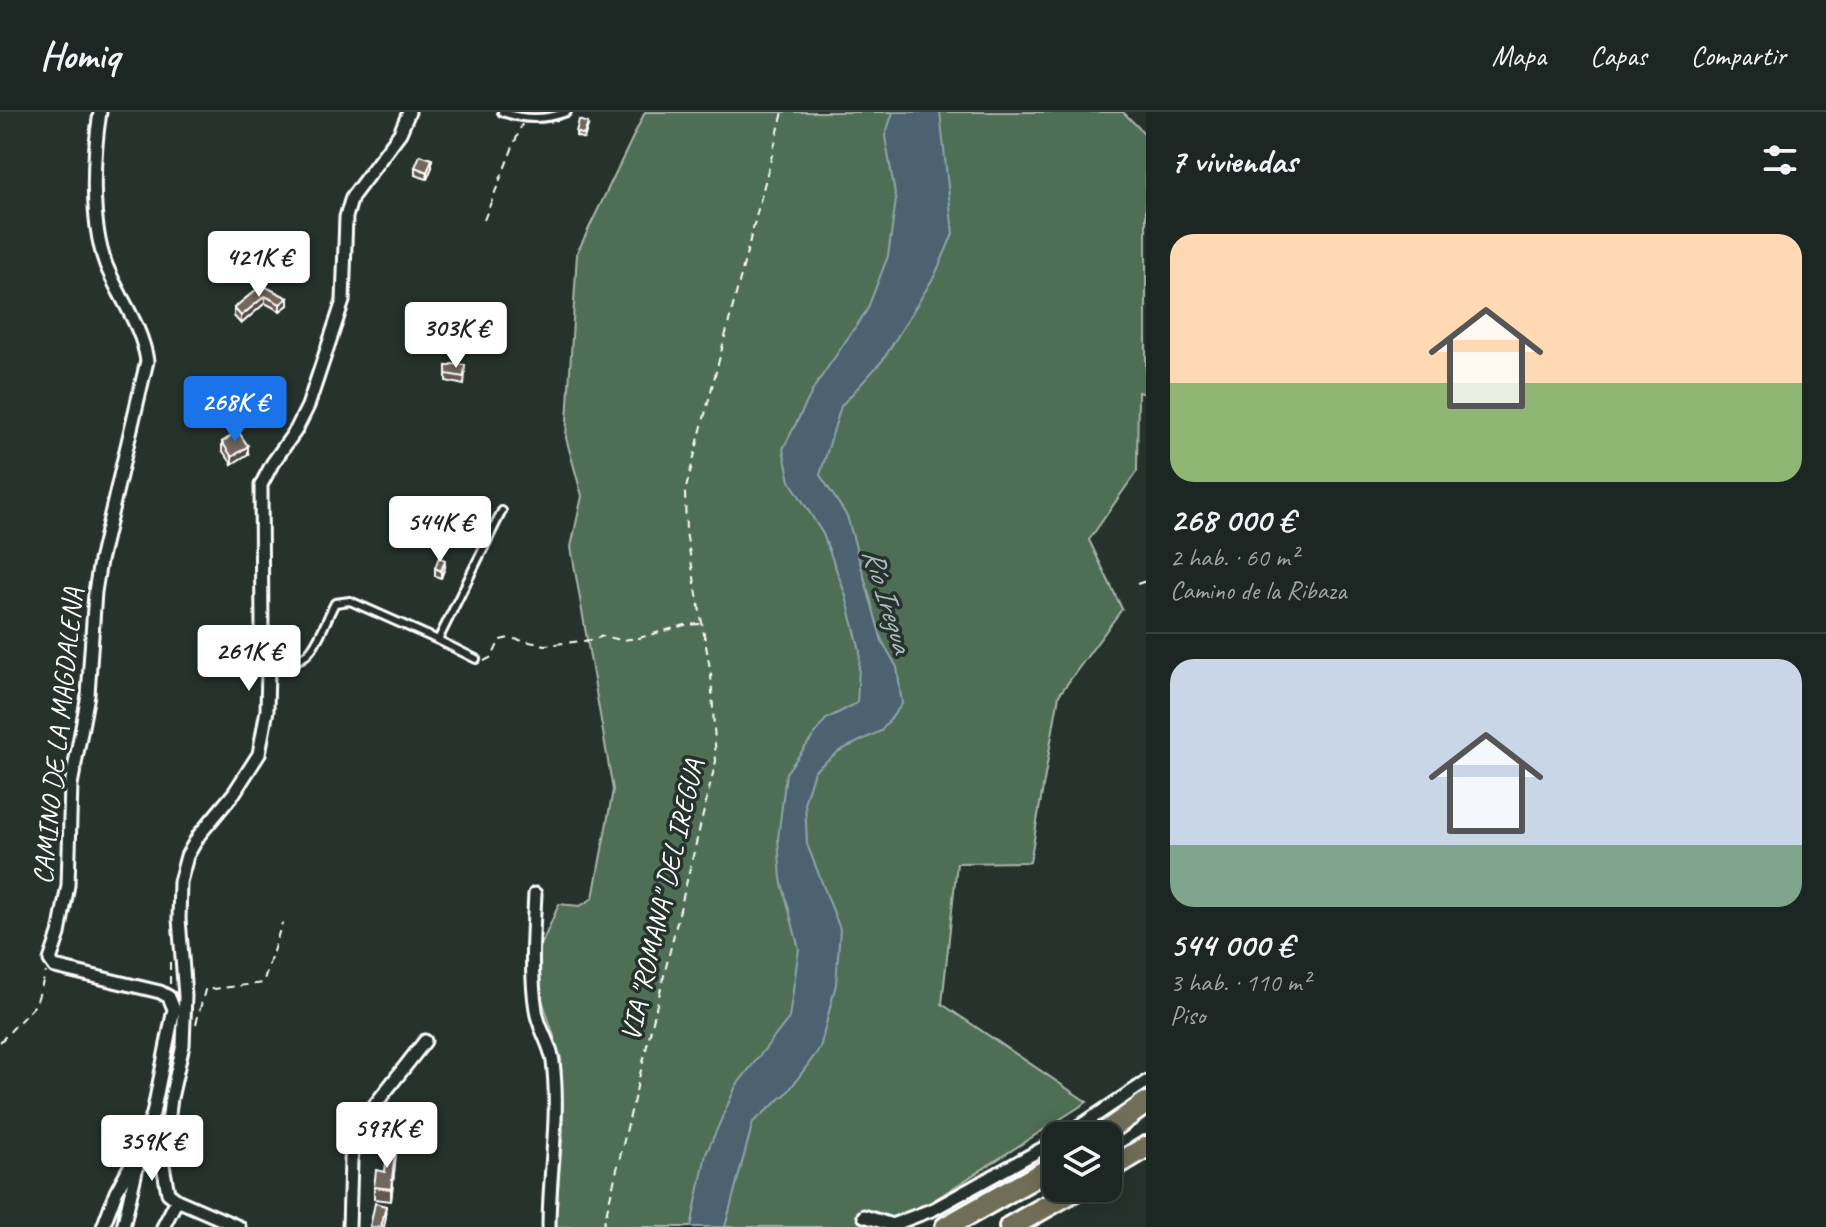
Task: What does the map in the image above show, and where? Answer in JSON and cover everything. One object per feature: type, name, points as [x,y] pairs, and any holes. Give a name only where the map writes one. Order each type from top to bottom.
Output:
[{"type":"highway","points":[[1121,1122],[1146,1103]]},
{"type":"highway","points":[[1122,1124],[1146,1110]]},
{"type":"highway","points":[[1122,1163],[1146,1148]]},
{"type":"highway","points":[[946,1227],[1042,1173]]},
{"type":"highway","points":[[1010,1227],[1054,1202]]},
{"type":"street","name":"CAMINO DE LA MAGDALENA","points":[[50,960],[59,934],[68,885],[71,785],[88,695],[100,561],[147,361],[144,344],[110,273],[99,236],[95,164],[100,112]]},
{"type":"street","points":[[239,1227],[177,1200],[168,1193],[163,1165],[171,1098],[183,1045],[185,996],[179,919],[180,882],[187,856],[199,835],[234,793],[259,754],[267,710],[268,671],[262,624],[261,485],[308,406],[343,301],[346,217],[352,197],[400,133],[409,112]]},
{"type":"street","points":[[535,894],[532,970],[536,1014],[553,1059],[556,1112],[549,1187],[549,1227]]},
{"type":"street","points":[[50,960],[55,967],[160,992],[169,997],[174,1009],[153,1114],[103,1227]]},
{"type":"street","points":[[349,1227],[351,1160],[356,1129],[425,1041]]},
{"type":"street","points":[[1086,1122],[1146,1082]]},
{"type":"street","points":[[123,1227],[145,1135]]},
{"type":"street","points":[[864,1216],[892,1225],[934,1209],[1042,1149]]},
{"type":"street","points":[[163,1227],[177,1200]]},
{"type":"lane","points":[[502,112],[524,119],[554,117],[567,112]]},
{"type":"lane","points":[[438,640],[502,511]]},
{"type":"lane","points":[[262,624],[288,661],[293,662],[301,659],[315,645],[335,603],[350,601],[476,659]]},
{"type":"path","name":"VIA \"ROMANA\" DEL IREGUA","points":[[603,1227],[716,761],[711,674],[686,532],[685,492],[783,112]]},
{"type":"path","points":[[484,220],[524,119]]},
{"type":"path","points":[[1137,584],[1146,581]]},
{"type":"path","points":[[476,659],[487,661],[500,640],[509,638],[545,645],[603,636],[621,640],[702,624]]},
{"type":"path","points":[[194,1029],[205,990],[263,983],[282,923]]},
{"type":"path","points":[[0,1042],[36,1004],[50,960]]},
{"type":"green space","points":[[645,112],[1123,112],[1146,135],[1146,394],[1138,392],[1137,471],[1089,540],[1122,609],[1059,695],[1030,862],[957,863],[942,1004],[1087,1102],[1056,1122],[1042,1122],[1042,1131],[892,1227],[555,1227],[563,1130],[561,1058],[541,996],[539,950],[559,904],[580,906],[593,898],[613,790],[571,547],[582,496],[566,438],[577,253]]},
{"type":"water","points":[[893,112],[940,112],[953,234],[935,275],[883,360],[841,406],[820,475],[847,516],[882,641],[897,667],[902,704],[881,731],[839,751],[814,771],[805,800],[807,844],[840,929],[836,984],[820,1048],[787,1093],[753,1122],[725,1227],[691,1227],[706,1154],[736,1086],[789,1018],[799,949],[781,879],[778,839],[786,773],[826,719],[857,703],[860,651],[846,596],[823,534],[790,481],[783,449],[815,386],[867,310],[888,256],[896,200],[885,136]]},
{"type":"building","points":[[579,120],[588,123],[584,135],[576,132]]},
{"type":"building","points":[[420,155],[432,159],[427,172],[415,167]]},
{"type":"building","points":[[262,285],[288,298],[280,304],[265,296],[241,316],[234,308]]},
{"type":"building","points":[[465,365],[464,377],[446,374],[446,366]]},
{"type":"building","points":[[238,431],[248,446],[232,457],[222,442]]},
{"type":"building","points":[[439,557],[445,560],[441,571],[435,568]]},
{"type":"building","points":[[388,1142],[396,1143],[391,1189],[374,1187],[376,1170],[385,1172]]},
{"type":"building","points":[[375,1203],[386,1206],[381,1227],[370,1227]]},
{"type":"water label","name":"Río Iregua","points":[[888,600]]}]
